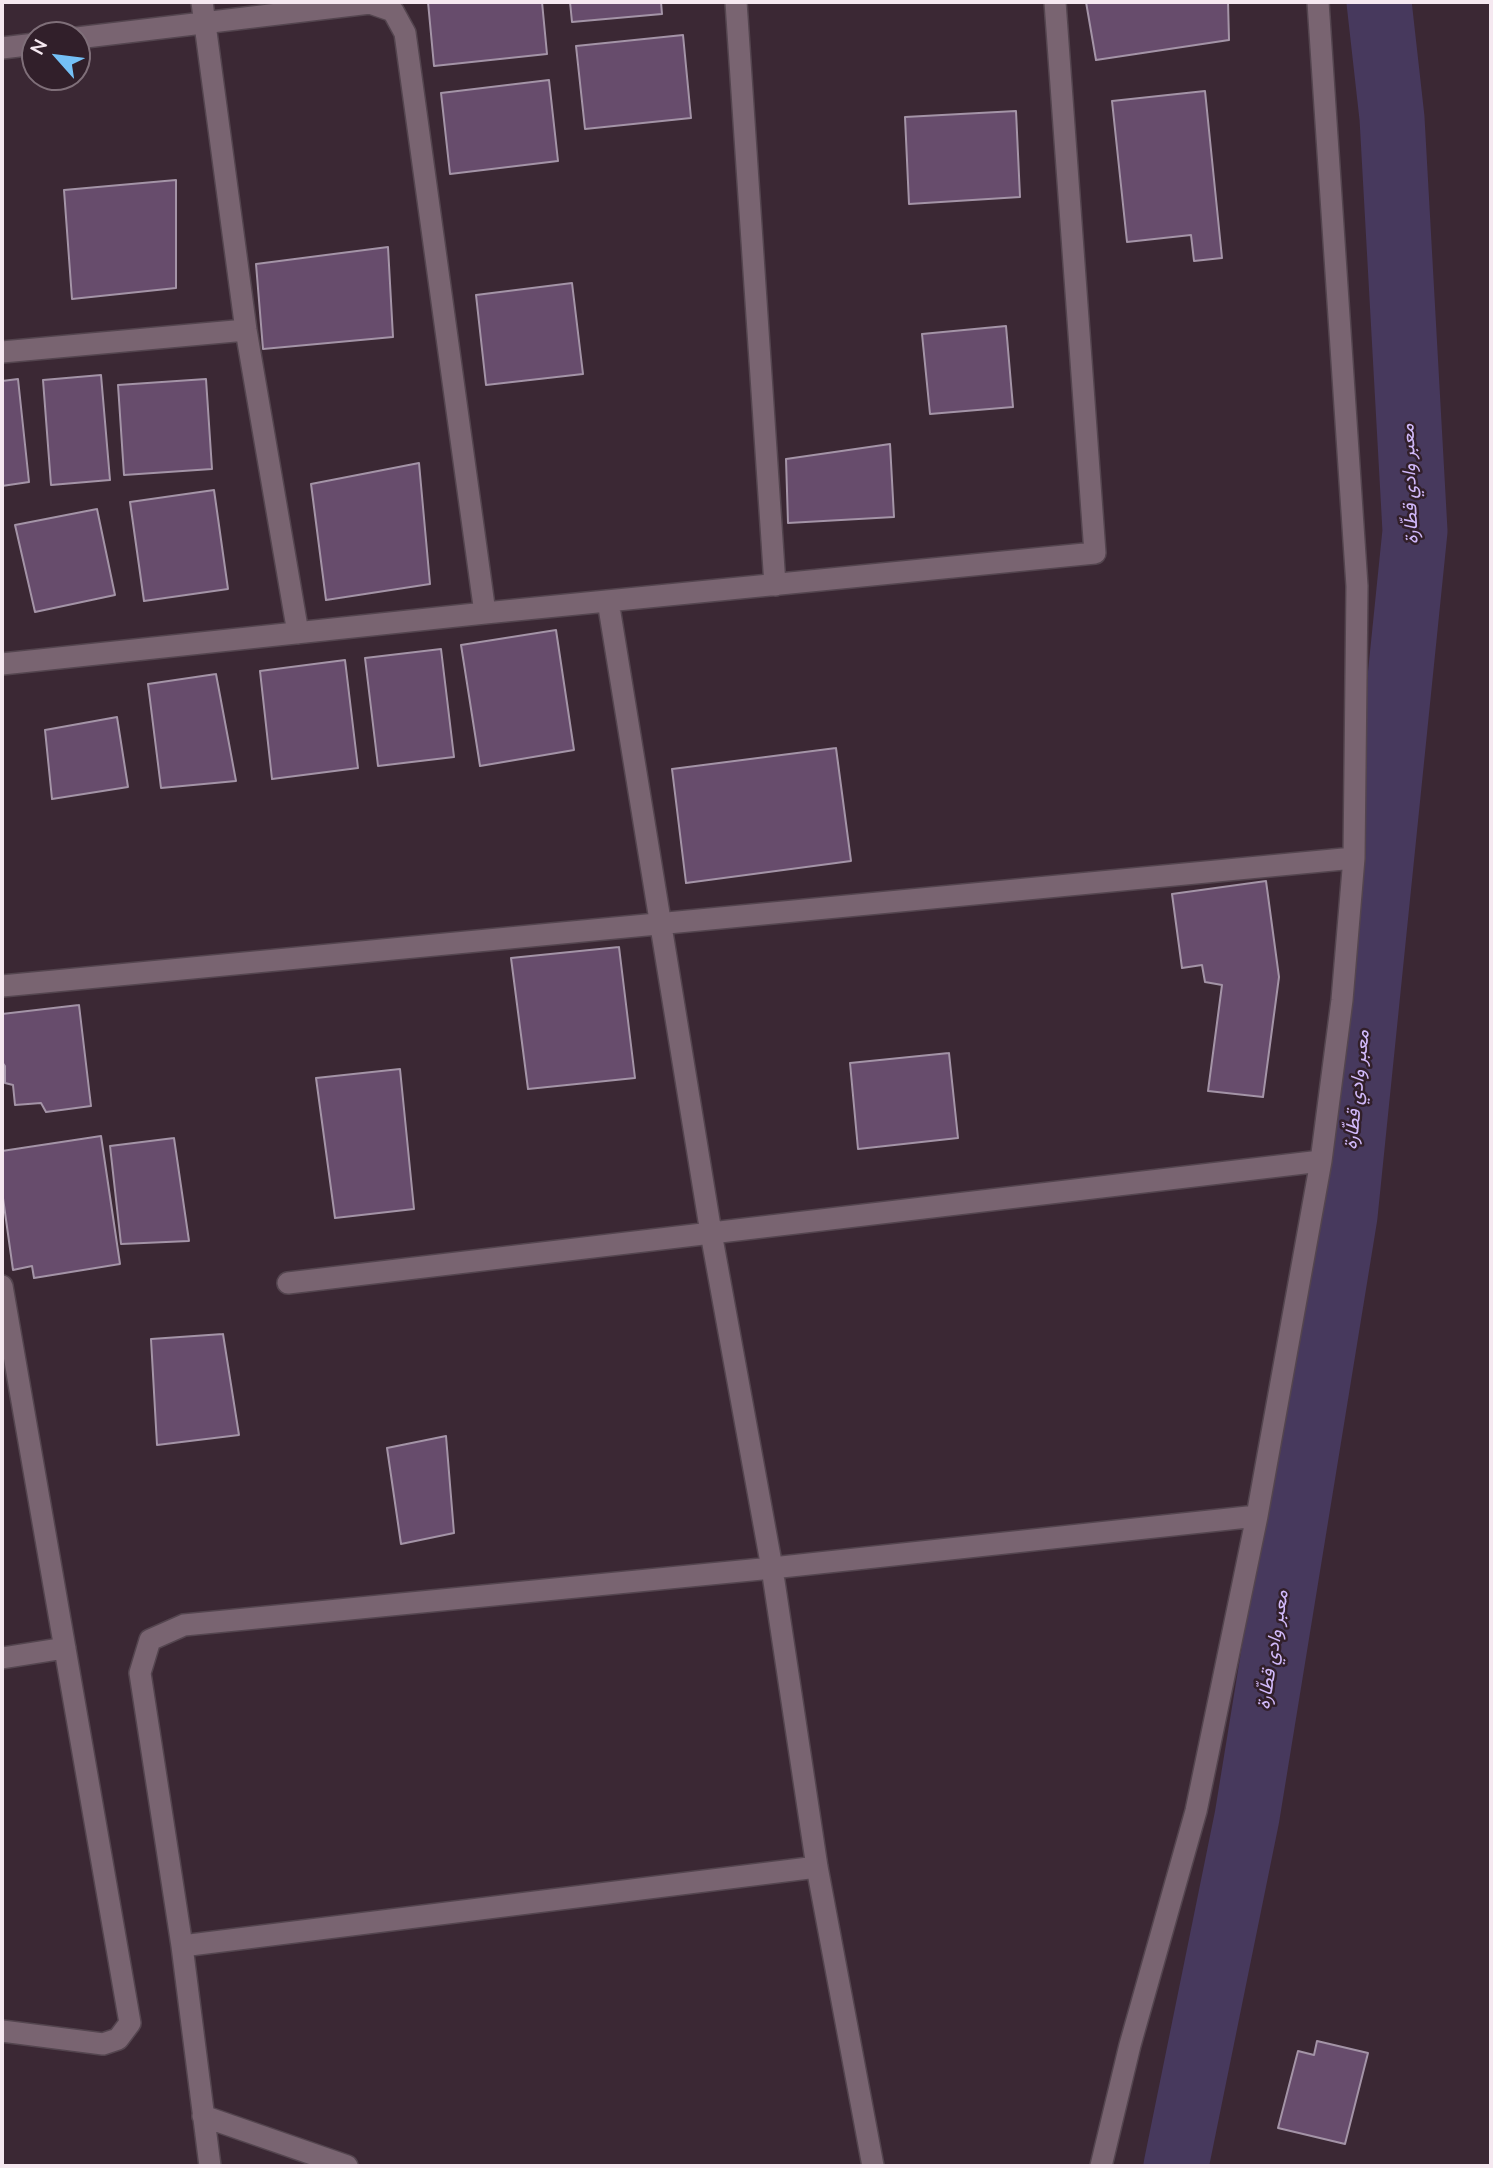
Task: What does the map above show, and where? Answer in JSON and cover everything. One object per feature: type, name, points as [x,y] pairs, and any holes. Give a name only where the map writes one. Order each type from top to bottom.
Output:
[{"type":"street","points":[[736,2],[775,585]]},
{"type":"street","points":[[2,664],[1096,553],[1055,2]]},
{"type":"street","points":[[1101,2166],[1130,2045],[1196,1811],[1257,1516],[1321,1161],[1342,1000],[1354,858],[1357,586],[1318,2]]},
{"type":"street","points":[[91,35],[204,12],[370,3],[393,11],[405,33],[485,613]]},
{"type":"street","points":[[204,12],[246,330],[298,634]]},
{"type":"street","points":[[2,48],[21,46]]},
{"type":"street","points":[[2,352],[246,330]]},
{"type":"street","points":[[608,601],[711,1233],[772,1568],[817,1867],[873,2166]]},
{"type":"street","points":[[2,986],[1354,858]]},
{"type":"street","points":[[288,1283],[1321,1161]]},
{"type":"street","points":[[2,1286],[130,2023],[118,2039],[103,2044],[2,2031]]},
{"type":"street","points":[[210,2166],[182,1946],[140,1673],[150,1640],[184,1625],[772,1568],[1257,1516]]},
{"type":"street","points":[[2,1658],[65,1648]]},
{"type":"street","points":[[182,1946],[817,1867]]},
{"type":"street","points":[[203,2116],[347,2166]]},
{"type":"building","points":[[428,2],[542,2],[547,54],[434,66]]},
{"type":"building","points":[[570,2],[661,2],[662,14],[572,22]]},
{"type":"building","points":[[1086,2],[1228,2],[1229,40],[1096,60]]},
{"type":"building","points":[[683,35],[691,118],[585,129],[576,46]]},
{"type":"building","points":[[549,80],[558,161],[450,174],[441,93]]},
{"type":"building","points":[[1205,91],[1222,258],[1194,261],[1191,235],[1127,242],[1112,101]]},
{"type":"building","points":[[1016,111],[1020,197],[909,204],[905,117]]},
{"type":"building","points":[[176,180],[176,288],[72,299],[64,190]]},
{"type":"building","points":[[388,247],[393,337],[263,349],[256,264]]},
{"type":"building","points":[[572,283],[583,374],[486,385],[476,295]]},
{"type":"building","points":[[1006,326],[1013,407],[930,414],[922,334]]},
{"type":"building","points":[[101,375],[110,480],[51,485],[43,380]]},
{"type":"building","points":[[18,379],[29,482],[2,486],[2,381]]},
{"type":"building","points":[[206,379],[212,469],[124,475],[118,385]]},
{"type":"building","points":[[890,444],[894,517],[788,523],[786,459]]},
{"type":"building","points":[[419,463],[430,584],[326,600],[311,484]]},
{"type":"building","points":[[214,490],[228,589],[144,601],[130,502]]},
{"type":"building","points":[[97,509],[115,595],[35,612],[15,525]]},
{"type":"building","points":[[556,630],[574,750],[480,766],[461,645]]},
{"type":"building","points":[[441,649],[454,757],[378,766],[365,658]]},
{"type":"building","points":[[345,660],[358,768],[272,779],[260,671]]},
{"type":"building","points":[[216,674],[236,781],[161,788],[148,684]]},
{"type":"building","points":[[117,717],[128,787],[52,799],[45,730]]},
{"type":"building","points":[[836,748],[851,861],[686,883],[672,769]]},
{"type":"building","points":[[1266,881],[1279,977],[1263,1097],[1208,1091],[1222,985],[1205,982],[1202,965],[1182,968],[1172,894]]},
{"type":"building","points":[[619,947],[635,1078],[528,1089],[511,958]]},
{"type":"building","points":[[79,1005],[91,1106],[46,1112],[41,1103],[15,1105],[13,1085],[5,1083],[5,1066],[2,1062],[2,1014]]},
{"type":"building","points":[[949,1053],[958,1138],[858,1149],[850,1063]]},
{"type":"building","points":[[400,1069],[414,1209],[335,1218],[316,1078]]},
{"type":"building","points":[[101,1136],[120,1264],[34,1278],[32,1266],[13,1270],[2,1191],[2,1151]]},
{"type":"building","points":[[174,1138],[189,1241],[121,1244],[110,1146]]},
{"type":"building","points":[[223,1334],[239,1435],[157,1445],[151,1339]]},
{"type":"building","points":[[446,1436],[454,1533],[401,1544],[387,1448]]},
{"type":"building","points":[[1317,2041],[1368,2053],[1345,2144],[1278,2128],[1298,2051],[1314,2055]]},
{"type":"waterway","name":"معبر وادي قطّارة","points":[[1176,2166],[1247,1817],[1345,1216],[1415,531],[1392,118],[1379,2]]}]
